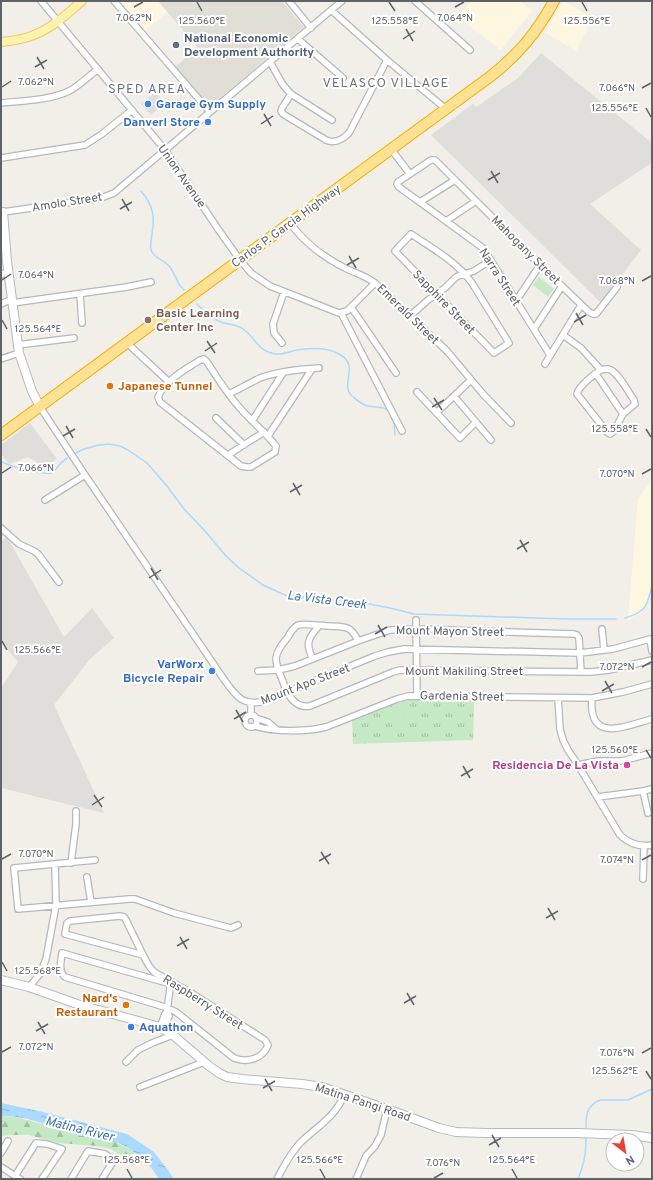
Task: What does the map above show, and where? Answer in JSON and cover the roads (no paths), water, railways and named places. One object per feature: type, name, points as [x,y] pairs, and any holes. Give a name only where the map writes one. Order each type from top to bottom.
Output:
[{"type":"highway","name":"Carlos P. Garcia Highway","points":[[1,435],[491,76],[513,57],[535,33],[554,1]]},
{"type":"main road","points":[[1,42],[33,36],[58,21],[82,1]]},
{"type":"street","name":"Union Avenue","points":[[41,1],[165,150],[240,260],[251,273],[262,282],[270,286],[303,298],[334,312],[341,313]]},
{"type":"street","points":[[114,1],[210,112]]},
{"type":"street","points":[[289,1],[311,28]]},
{"type":"street","name":"Amolo Street","points":[[2,212],[101,198],[110,195],[342,1]]},
{"type":"street","points":[[415,1],[470,50]]},
{"type":"street","points":[[331,10],[387,60],[446,109]]},
{"type":"street","points":[[298,39],[343,78]]},
{"type":"street","points":[[291,94],[281,110],[283,114],[326,140],[334,142],[338,141],[348,133],[387,60]]},
{"type":"street","points":[[270,62],[283,85],[291,94],[332,120]]},
{"type":"street","points":[[1,103],[47,97],[64,93],[76,87],[98,69]]},
{"type":"street","points":[[1,158],[85,145],[102,134],[132,110]]},
{"type":"street","points":[[391,149],[410,174]]},
{"type":"street","name":"Mahogany Street","points":[[410,174],[428,162],[433,160],[437,162],[589,312],[595,314],[598,313],[617,287]]},
{"type":"street","name":"Narra Street","points":[[410,174],[399,181],[399,187],[479,244],[491,260],[550,355]]},
{"type":"street","points":[[420,202],[455,180]]},
{"type":"street","points":[[446,221],[476,201]]},
{"type":"street","points":[[2,212],[5,273],[12,301],[18,349],[28,381],[40,407]]},
{"type":"street","name":"Emerald Street","points":[[290,223],[308,243],[321,253],[346,269],[366,277],[376,283],[447,352],[511,423]]},
{"type":"street","name":"Sapphire Street","points":[[411,234],[466,274],[509,343],[494,352],[395,251],[411,234]]},
{"type":"street","points":[[410,316],[458,276],[474,271],[491,260]]},
{"type":"street","points":[[516,301],[540,265]]},
{"type":"street","points":[[1,304],[12,301],[80,294],[151,282]]},
{"type":"street","points":[[376,283],[347,311],[341,313],[402,431]]},
{"type":"street","points":[[534,329],[562,286]]},
{"type":"street","points":[[282,343],[274,333],[273,324],[284,292]]},
{"type":"street","points":[[80,294],[82,323]]},
{"type":"street","points":[[545,364],[581,305]]},
{"type":"street","points":[[351,307],[396,373]]},
{"type":"street","points":[[562,335],[581,348],[601,370]]},
{"type":"street","points":[[1,359],[18,349],[74,338]]},
{"type":"street","points":[[128,343],[169,382]]},
{"type":"street","points":[[204,359],[234,402],[276,446],[275,452],[251,467],[241,466],[158,400],[162,390],[169,382],[200,360],[204,359]]},
{"type":"street","points":[[229,394],[260,378],[319,368]]},
{"type":"street","points":[[608,368],[613,371],[634,400],[634,405],[623,414],[612,434],[609,434],[577,394],[578,389],[601,370],[608,368]]},
{"type":"street","points":[[268,436],[312,369]]},
{"type":"street","points":[[252,421],[283,373]]},
{"type":"street","points":[[596,374],[623,414]]},
{"type":"street","points":[[436,412],[471,380]]},
{"type":"street","points":[[417,392],[460,438],[476,422]]},
{"type":"street","points":[[454,396],[491,440]]},
{"type":"street","name":"Mount Apo Street","points":[[40,407],[232,691],[241,700],[251,703],[265,701],[388,652],[404,649],[580,653],[604,650],[650,639],[652,651]]},
{"type":"street","points":[[216,418],[244,445]]},
{"type":"street","points":[[228,455],[264,432]]},
{"type":"street","points":[[46,500],[85,475]]},
{"type":"street","points":[[1,528],[19,544],[38,554],[59,582]]},
{"type":"street","points":[[416,620],[417,695]]},
{"type":"street","points":[[287,692],[278,670],[277,654],[292,630],[297,626],[301,624],[349,628],[355,634],[358,641]]},
{"type":"street","points":[[313,659],[309,653],[308,644],[313,633],[319,626]]},
{"type":"street","name":"Mount Mayon Street","points":[[258,671],[278,670],[295,666],[358,641],[390,630],[398,629],[572,633],[577,635],[579,638],[580,653]]},
{"type":"street","points":[[602,629],[604,650]]},
{"type":"street","points":[[580,653],[581,672]]},
{"type":"street","name":"Mount Makiling Street","points":[[287,692],[292,700],[304,707],[400,670],[581,672],[608,670],[652,660]]},
{"type":"street","name":"Gardenia Street","points":[[255,726],[265,729],[313,730],[326,728],[397,699],[417,695],[592,698],[623,692],[652,684]]},
{"type":"street","points":[[558,698],[560,729],[563,740],[620,834],[626,841],[634,844],[644,846],[652,845]]},
{"type":"street","points":[[592,698],[591,708],[593,716],[597,724],[604,728],[614,729],[652,719]]},
{"type":"street","points":[[251,703],[251,714]]},
{"type":"street","points":[[251,714],[256,718],[257,723],[255,726],[249,727],[245,723],[245,717],[251,714]]},
{"type":"street","name":"Gardenia Street","points":[[256,718],[268,722],[276,729]]},
{"type":"street","points":[[578,765],[598,761],[622,761],[652,753]]},
{"type":"street","points":[[598,797],[652,789]]},
{"type":"street","points":[[643,791],[648,812]]},
{"type":"street","points":[[71,863],[76,824],[76,811]]},
{"type":"street","points":[[643,879],[644,846]]},
{"type":"street","points":[[95,860],[14,868],[18,909],[135,899],[174,913],[227,927],[231,928],[238,925]]},
{"type":"street","points":[[30,987],[40,974],[46,959],[56,905],[56,864]]},
{"type":"street","points":[[87,877],[91,902]]},
{"type":"street","name":"Raspberry Street","points":[[143,955],[65,934],[68,922],[120,916],[124,917],[143,955],[154,972],[265,1040],[268,1045],[265,1051],[253,1060],[245,1061],[237,1059],[229,1055],[176,1012],[168,1010]]},
{"type":"street","points":[[162,1028],[165,1014],[168,1010],[171,983],[62,953],[61,970],[62,975],[65,977],[168,1010]]},
{"type":"street","points":[[151,978],[154,972]]},
{"type":"street","name":"Matina Pangi Road","points":[[1,980],[30,987],[71,1002],[162,1028],[173,1035],[219,1073],[232,1078],[313,1085],[439,1128],[456,1132],[485,1134],[576,1133],[632,1135],[652,1138]]},
{"type":"street","points":[[126,1062],[138,1050],[173,1035]]},
{"type":"street","points":[[140,1088],[204,1062]]},
{"type":"street","points":[[277,1179],[289,1156],[300,1143],[332,1115],[342,1102],[344,1095]]},
{"type":"street","points":[[356,1179],[366,1156],[375,1146],[381,1135],[387,1109]]},
{"type":"street","points":[[1,1152],[8,1141]]},
{"type":"street","points":[[1,1167],[18,1177],[36,1143],[47,1144],[62,1149],[42,1179]]},
{"type":"street","points":[[71,1179],[88,1151],[105,1154],[114,1160],[102,1179]]},
{"type":"water","name":"Matina River","points":[[1,1103],[43,1112],[127,1134],[154,1152],[174,1179],[159,1179],[152,1168],[143,1159],[121,1144],[91,1138],[24,1118],[1,1116]]},
{"type":"waterway","points":[[141,191],[151,206],[153,216],[151,242],[152,253],[170,267],[184,290]]},
{"type":"waterway","points":[[197,304],[217,321],[238,326],[243,329],[261,347],[270,352],[279,354],[297,350],[318,349],[329,350],[339,354],[348,364],[348,386],[352,396],[364,405],[383,408],[388,410],[390,413]]},
{"type":"waterway","points":[[391,416],[394,423],[395,435]]},
{"type":"waterway","name":"La Vista Creek","points":[[74,454],[84,449],[109,444],[120,446],[128,450],[147,463],[184,509],[226,556],[239,568],[263,585],[285,595],[369,604],[414,614],[566,619],[616,619]]},
{"type":"waterway","name":"La Vista Creek","points":[[1,461],[17,468],[51,473],[54,472],[67,458]]},
{"type":"waterway","name":"La Vista Creek","points":[[625,618],[641,611],[649,599],[652,586]]},
{"type":"waterway","points":[[586,1131],[587,1113],[591,1106],[595,1103],[600,1100],[628,1100],[652,1089]]},
{"type":"waterway","points":[[578,1179],[586,1149],[586,1137]]},
{"type":"place","name":"National Economic Development Authority","points":[[176,45]]},
{"type":"place","name":"Garage Gym Supply","points":[[148,104]]},
{"type":"place","name":"Danverl Store","points":[[208,122]]},
{"type":"place","name":"Basic Learning Center Inc","points":[[148,320]]},
{"type":"place","name":"Japanese Tunnel","points":[[110,386]]},
{"type":"place","name":"VarWorx Bicycle Repair","points":[[212,671]]},
{"type":"place","name":"Residencia De La Vista","points":[[627,765]]},
{"type":"place","name":"Nard's Restaurant","points":[[126,1005]]},
{"type":"place","name":"Aquathon","points":[[131,1027]]},
{"type":"district","name":"VELASCO VILLAGE","points":[[386,82]]},
{"type":"district","name":"SPED AREA","points":[[147,88]]}]
